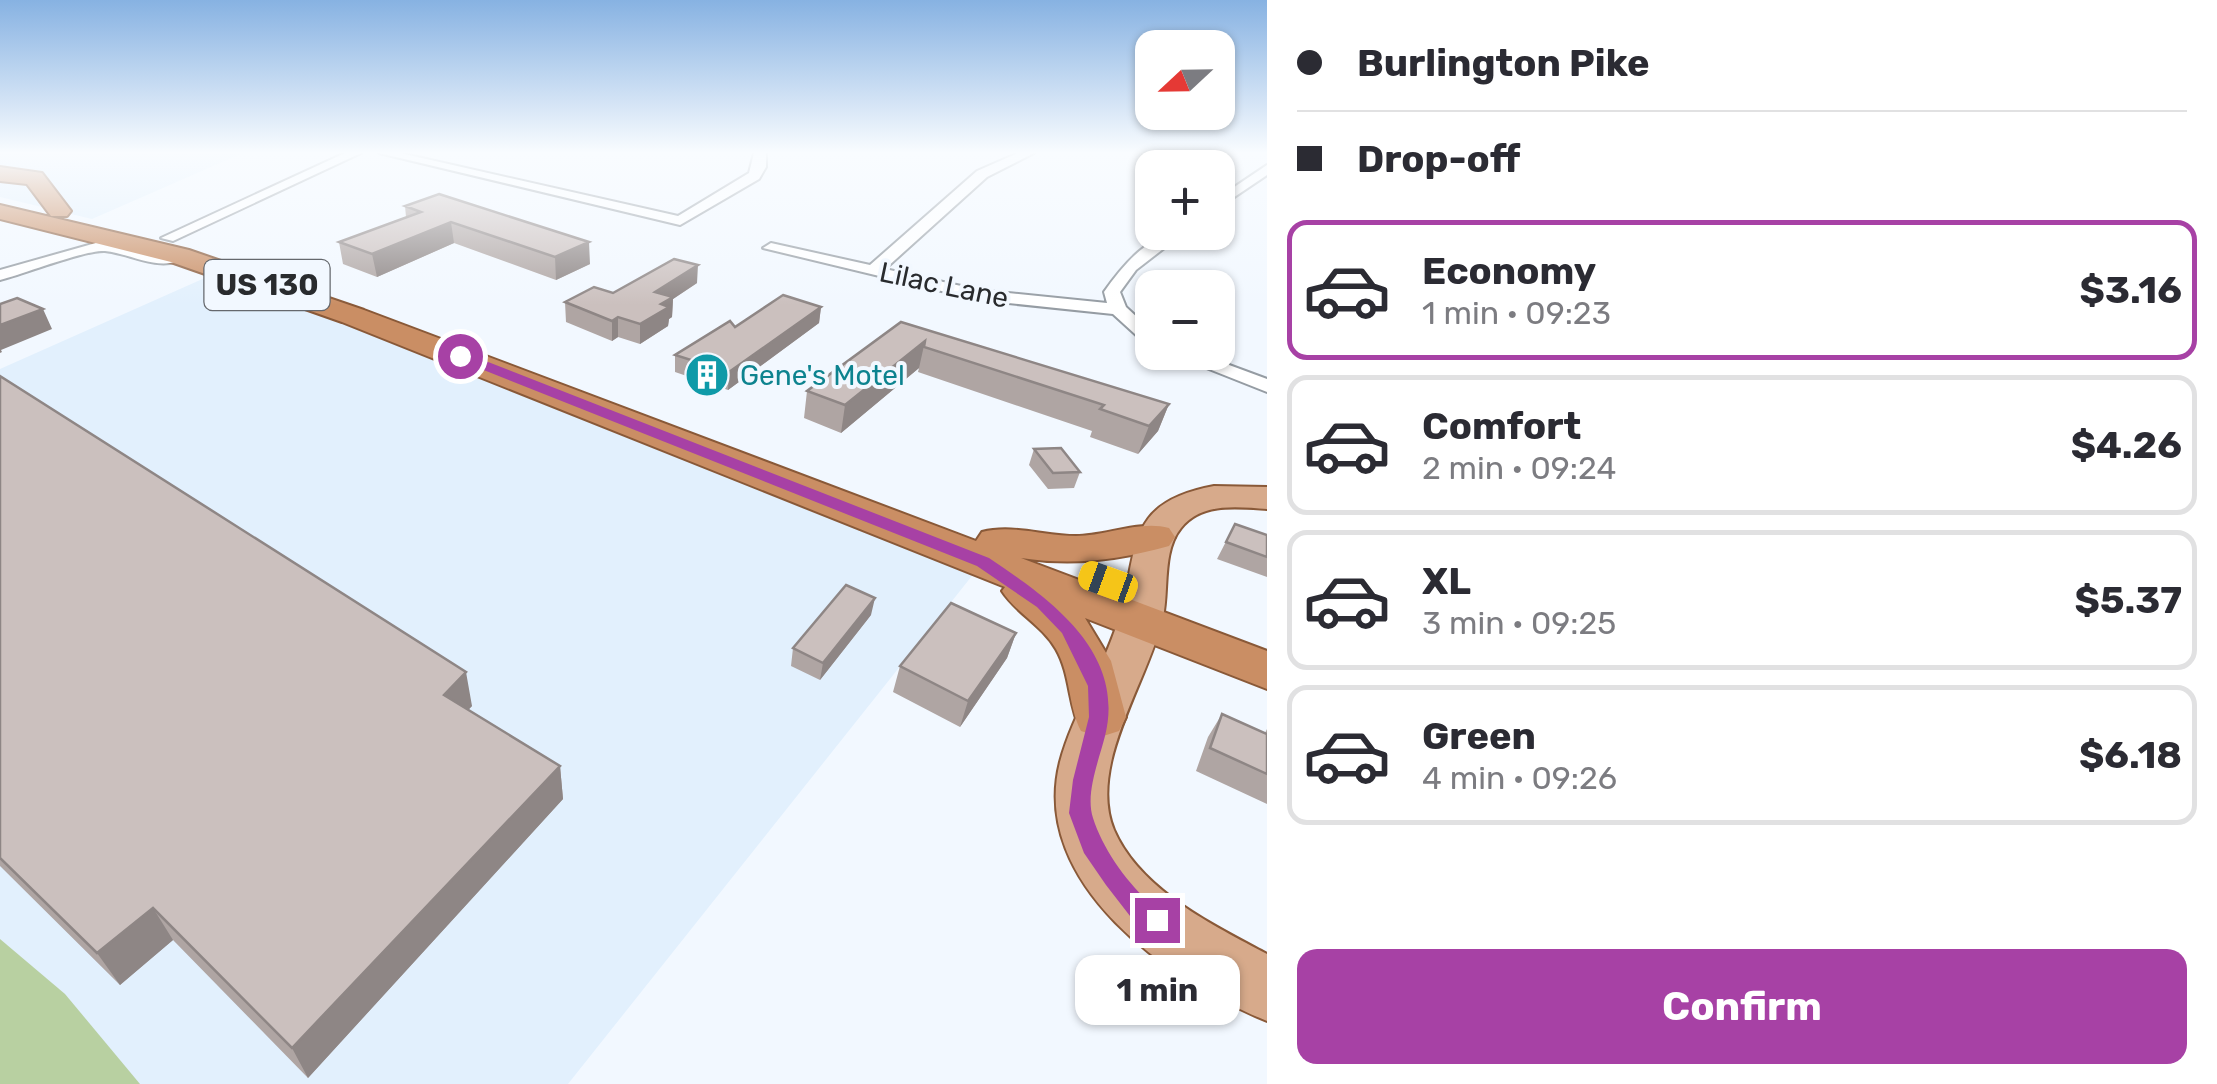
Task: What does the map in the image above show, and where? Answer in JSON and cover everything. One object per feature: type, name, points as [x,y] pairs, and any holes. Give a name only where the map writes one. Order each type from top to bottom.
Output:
[{"type":"highway","name":"US 130","points":[[18,204],[174,247],[1143,609],[1267,671]]},
{"type":"highway","points":[[47,204],[53,216]]},
{"type":"highway","name":"US 130","points":[[0,212],[53,216]]},
{"type":"highway","points":[[990,552],[1097,551],[1154,537]]},
{"type":"highway","points":[[990,552],[1070,629],[1098,686],[1100,717]]},
{"type":"highway","name":"US 130","points":[[1143,609],[1267,639]]},
{"type":"main road","points":[[1267,498],[1221,496],[1200,500],[1168,517],[1154,537],[1143,609],[1100,717],[1083,780],[1080,813],[1092,846],[1138,908],[1267,988]]},
{"type":"street","points":[[0,274],[103,246],[150,259],[258,204]]},
{"type":"street","points":[[604,204],[680,221],[709,204]]},
{"type":"street","points":[[874,270],[949,204]]},
{"type":"street","points":[[22,267],[27,260],[67,245],[74,238],[46,230],[53,216]]},
{"type":"street","name":"Lilac Lane","points":[[771,248],[980,295],[1118,310]]},
{"type":"street","points":[[1135,325],[1118,310],[1112,292],[1130,267],[1153,250]]},
{"type":"street","points":[[1224,370],[1267,386]]},
{"type":"shaded area","points":[[28,204],[127,204],[92,219]]},
{"type":"shaded area","points":[[225,269],[983,562],[568,1084],[67,1084],[0,1002],[0,369]]},
{"type":"green space","points":[[0,939],[65,994],[140,1084],[0,1084]]},
{"type":"building","points":[[469,204],[589,242],[555,257],[451,222],[372,254],[339,242],[421,212],[405,206]]},
{"type":"building","points":[[674,259],[698,265],[655,292],[673,297],[661,304],[669,307],[640,324],[618,317],[612,321],[565,302],[594,287],[613,293]]},
{"type":"building","points":[[783,295],[821,307],[729,372],[675,355],[730,321],[735,327]]},
{"type":"building","points":[[17,298],[43,309],[0,325],[0,304]]},
{"type":"building","points":[[901,322],[1169,404],[1149,426],[1100,409],[1104,405],[924,347],[925,341],[845,405],[807,391]]},
{"type":"building","points":[[0,376],[466,672],[444,695],[560,766],[292,1048],[153,908],[97,953],[0,858]]},
{"type":"building","points":[[1061,448],[1080,472],[1053,473],[1034,449]]},
{"type":"building","points":[[1235,524],[1267,535],[1267,557],[1226,542]]},
{"type":"building","points":[[846,585],[875,598],[823,663],[793,648]]},
{"type":"building","points":[[951,603],[1016,633],[968,701],[900,666]]},
{"type":"building","points":[[1222,714],[1267,734],[1267,774],[1210,748]]},
{"type":"place","name":"Gene's Motel","points":[[707,375]]},
{"type":"route","points":[[460,356],[983,562],[1043,603],[1070,629],[1098,686],[1100,717],[1083,780],[1080,813],[1092,846],[1114,878],[1138,908],[1157,920]]}]
